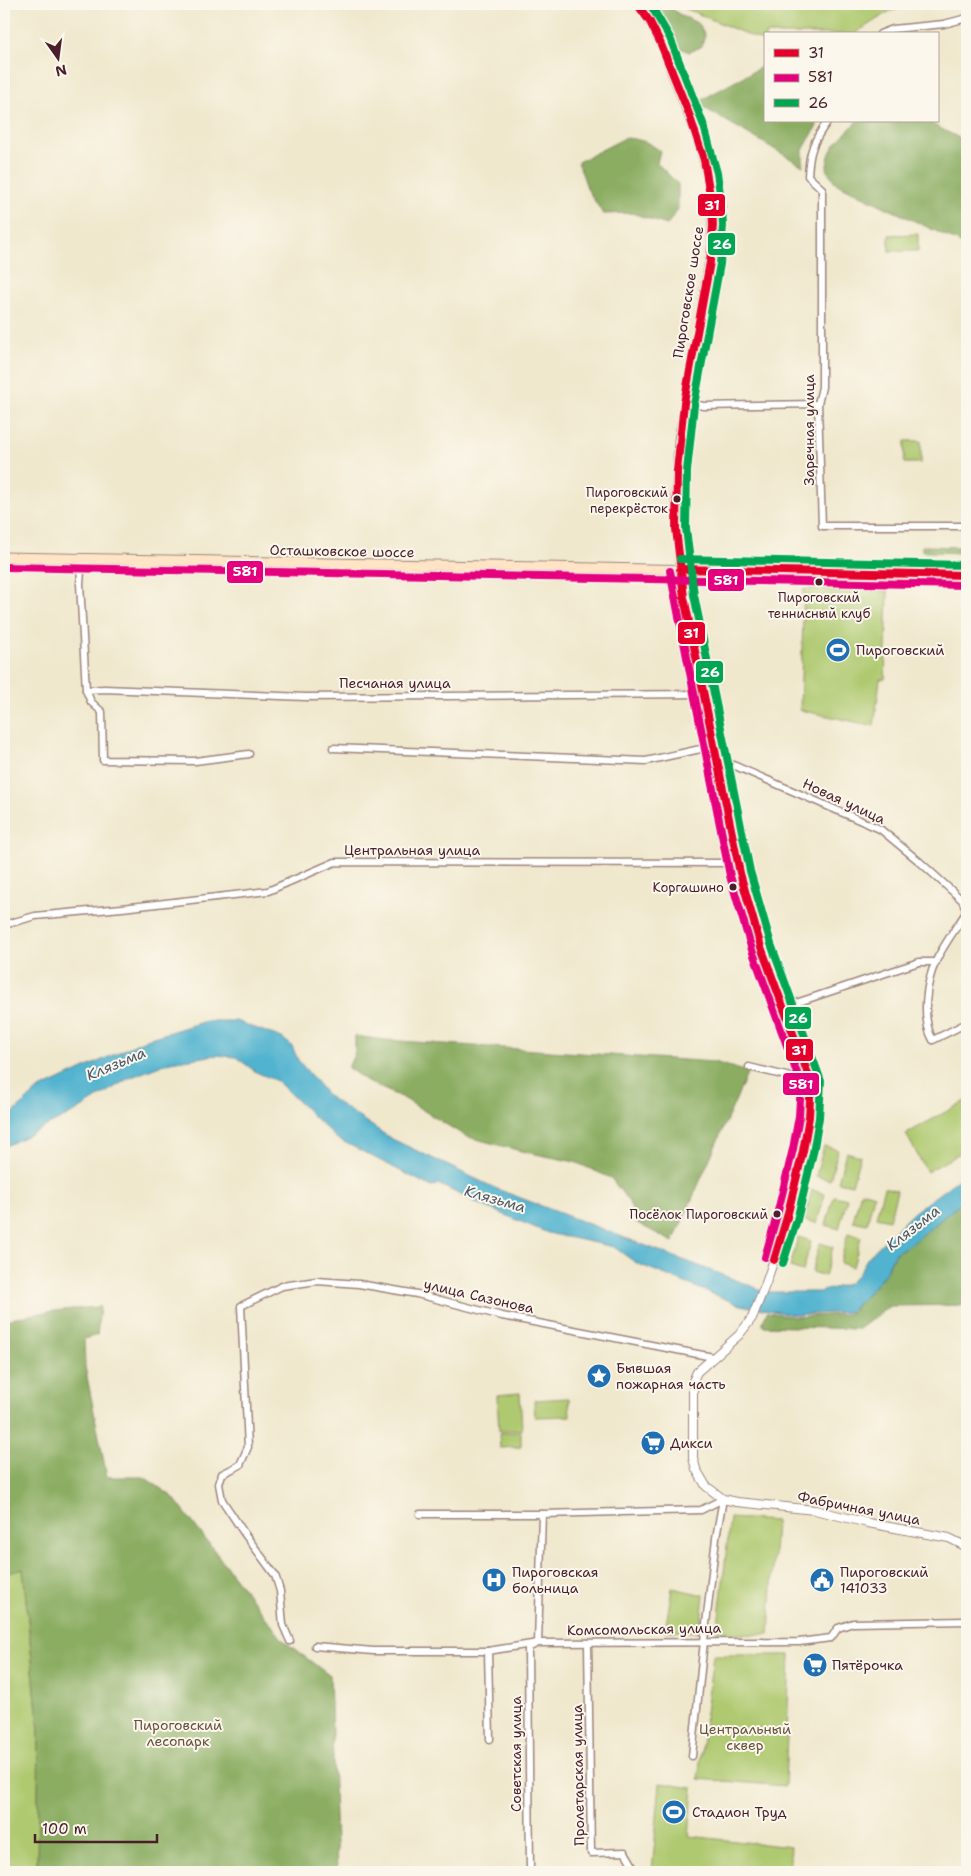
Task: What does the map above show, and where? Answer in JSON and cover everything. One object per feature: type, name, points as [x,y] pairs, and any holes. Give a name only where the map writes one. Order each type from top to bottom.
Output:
[{"type":"main road","name":"Пироговское шоссе","points":[[637,4],[645,13],[658,36],[683,99],[703,153],[711,191],[712,243],[679,440],[676,490],[680,569]]},
{"type":"main road","name":"Осташковское шоссе","points":[[4,557],[967,575]]},
{"type":"street","points":[[885,32],[892,29],[944,24],[967,18]]},
{"type":"street","name":"Заречная улица","points":[[827,122],[818,134],[809,155],[808,176],[822,189],[822,387],[818,404],[822,526],[967,526]]},
{"type":"street","points":[[686,395],[692,404],[698,405],[818,404]]},
{"type":"street","points":[[683,413],[698,405]]},
{"type":"street","points":[[82,559],[80,584],[86,690],[91,702],[102,712],[103,760],[196,761],[249,754]]},
{"type":"street","points":[[680,569],[738,863],[761,947],[811,1082],[809,1124],[781,1239],[766,1283],[752,1318],[722,1352],[713,1357],[697,1372],[693,1382],[693,1458],[696,1470],[706,1486],[723,1499]]},
{"type":"street","name":"Песчаная улица","points":[[86,690],[104,688],[306,697],[704,694]]},
{"type":"street","points":[[333,748],[646,761],[714,746]]},
{"type":"street","name":"Новая улица","points":[[717,758],[880,829],[962,900],[967,911]]},
{"type":"street","name":"Центральная улица","points":[[4,925],[35,916],[268,891],[335,862],[738,863]]},
{"type":"street","points":[[967,911],[936,962],[925,1004],[928,1032],[933,1040],[967,1023]]},
{"type":"street","points":[[784,1007],[919,962],[936,962]]},
{"type":"street","points":[[749,1067],[811,1082]]},
{"type":"street","name":"улица Сазонова","points":[[290,1642],[283,1625],[280,1591],[275,1575],[222,1500],[219,1484],[222,1474],[240,1465],[248,1447],[241,1306],[282,1286],[317,1281],[359,1284],[417,1294],[502,1316],[713,1357]]},
{"type":"street","points":[[420,1514],[542,1514],[701,1510],[723,1499]]},
{"type":"street","points":[[692,1756],[716,1538],[723,1499]]},
{"type":"street","name":"Фабричная улица","points":[[723,1499],[815,1510],[868,1523],[949,1538],[967,1547]]},
{"type":"street","points":[[538,1643],[542,1514]]},
{"type":"street","name":"Комсомольская улица","points":[[315,1646],[373,1651],[488,1651],[538,1643],[799,1642],[831,1638],[838,1628],[853,1623],[967,1621]]},
{"type":"street","name":"Советская улица","points":[[530,1872],[528,1648],[538,1643]]},
{"type":"street","name":"Пролетарская улица","points":[[588,1643],[591,1853],[625,1852],[632,1864],[632,1872]]},
{"type":"street","points":[[488,1651],[490,1740]]},
{"type":"green space","points":[[652,4],[668,5],[677,13],[699,24],[705,35],[701,47],[689,52],[672,44],[666,20],[652,7]]},
{"type":"green space","points":[[675,4],[923,4],[890,11],[857,32],[764,32],[764,42]]},
{"type":"green space","points":[[764,66],[764,122],[816,122],[817,126],[803,150],[803,166],[696,103]]},
{"type":"green space","points":[[856,122],[928,122],[967,142],[967,246],[835,183],[827,171],[827,162],[836,143]]},
{"type":"green space","points":[[625,138],[644,142],[660,151],[657,163],[678,184],[678,209],[667,225],[632,213],[603,214],[588,190],[578,162]]},
{"type":"green space","points":[[918,234],[918,251],[889,251],[889,235]]},
{"type":"green space","points":[[905,441],[921,441],[921,463],[904,463]]},
{"type":"green space","points":[[922,546],[967,547],[967,553],[926,552],[922,550]]},
{"type":"green space","name":"Пироговский","points":[[804,588],[888,591],[885,679],[880,679],[874,726],[800,710]]},
{"type":"green space","points":[[355,1036],[385,1040],[714,1062],[748,1072],[673,1242],[637,1223],[629,1202],[611,1178],[575,1162],[521,1151],[465,1136],[405,1099],[370,1083],[348,1068],[355,1052]]},
{"type":"green space","points":[[967,1100],[967,1149],[927,1172],[906,1134]]},
{"type":"green space","points":[[824,1146],[838,1150],[830,1180],[816,1176]]},
{"type":"green space","points":[[846,1152],[860,1156],[852,1185],[838,1182]]},
{"type":"green space","points":[[884,1187],[897,1191],[889,1220],[876,1217]]},
{"type":"green space","points":[[812,1190],[825,1194],[817,1223],[804,1220]]},
{"type":"green space","points":[[861,1191],[874,1195],[867,1224],[853,1221]]},
{"type":"green space","points":[[834,1196],[847,1199],[839,1229],[826,1225]]},
{"type":"green space","points":[[967,1198],[967,1305],[890,1306],[859,1329],[763,1326],[767,1312],[795,1317],[849,1314],[884,1275],[895,1253],[911,1244]]},
{"type":"green space","points":[[848,1233],[861,1237],[853,1267],[840,1263]]},
{"type":"green space","points":[[798,1237],[811,1241],[803,1271],[790,1267]]},
{"type":"green space","points":[[820,1243],[833,1247],[825,1276],[812,1272]]},
{"type":"green space","name":"Пироговский лесопарк","points":[[100,1307],[97,1335],[84,1339],[85,1367],[107,1477],[144,1477],[173,1497],[283,1640],[330,1676],[337,1872],[37,1872],[39,1731],[23,1569],[4,1574],[4,1321],[52,1311]]},
{"type":"green space","points":[[520,1393],[522,1430],[499,1431],[497,1395]]},
{"type":"green space","points":[[569,1398],[570,1416],[535,1417],[534,1400]]},
{"type":"green space","points":[[521,1432],[521,1447],[500,1448],[499,1433]]},
{"type":"green space","points":[[730,1518],[776,1521],[769,1634],[717,1635]]},
{"type":"green space","points":[[23,1569],[39,1731],[37,1872],[4,1872],[4,1574]]},
{"type":"green space","points":[[672,1588],[704,1595],[700,1632],[665,1631]]},
{"type":"green space","name":"Центральный сквер","points":[[713,1655],[790,1655],[785,1786],[698,1779]]},
{"type":"green space","name":"Стадион Труд","points":[[660,1783],[693,1788],[689,1836],[791,1847],[789,1872],[652,1872]]},
{"type":"water","name":"Клязьма","points":[[206,1021],[236,1021],[282,1038],[292,1046],[298,1060],[329,1097],[390,1138],[497,1189],[767,1292],[819,1292],[848,1284],[858,1274],[868,1257],[913,1213],[967,1173],[967,1198],[911,1244],[895,1253],[884,1275],[849,1312],[795,1315],[740,1305],[636,1263],[614,1247],[548,1233],[479,1204],[438,1184],[432,1187],[336,1138],[277,1081],[256,1072],[236,1057],[217,1055],[170,1062],[129,1078],[75,1112],[4,1147],[4,1119],[10,1116],[38,1090],[147,1039]]},
{"type":"transit line","name":"31","points":[[637,4],[650,22],[660,42],[689,114],[704,160],[712,207],[713,225],[710,262],[684,403],[677,471],[676,529],[684,597],[740,873],[761,947],[811,1082],[809,1117],[803,1151],[787,1217],[774,1260]]},
{"type":"transit line","name":"26","points":[[650,4],[670,38],[704,126],[717,173],[722,206],[723,226],[720,264],[694,405],[687,471],[686,528],[694,595],[750,871],[771,944],[821,1081],[819,1118],[813,1153],[797,1220],[783,1263]]},
{"type":"transit line","name":"26","points":[[680,559],[967,565]]},
{"type":"transit line","name":"581","points":[[4,567],[967,585]]},
{"type":"transit line","name":"31","points":[[680,569],[967,575]]},
{"type":"transit line","name":"581","points":[[670,571],[730,876],[752,950],[801,1084],[799,1116],[793,1149],[765,1257]]},
{"type":"place","name":"Пироговский перекрёсток","points":[[677,499]]},
{"type":"place","name":"Пироговский теннисный клуб","points":[[819,582]]},
{"type":"place","name":"Пироговский","points":[[838,650]]},
{"type":"place","name":"Коргашино","points":[[733,887]]},
{"type":"place","name":"Посёлок Пироговский","points":[[777,1214]]},
{"type":"place","name":"Бывшая пожарная часть","points":[[599,1376]]},
{"type":"place","name":"Дикси","points":[[653,1443]]},
{"type":"place","name":"Пироговская больница","points":[[494,1580]]},
{"type":"place","name":"Пироговский 141033","points":[[822,1580]]},
{"type":"place","name":"Пятёрочка","points":[[815,1665]]},
{"type":"place","name":"Стадион Труд","points":[[674,1812]]}]
